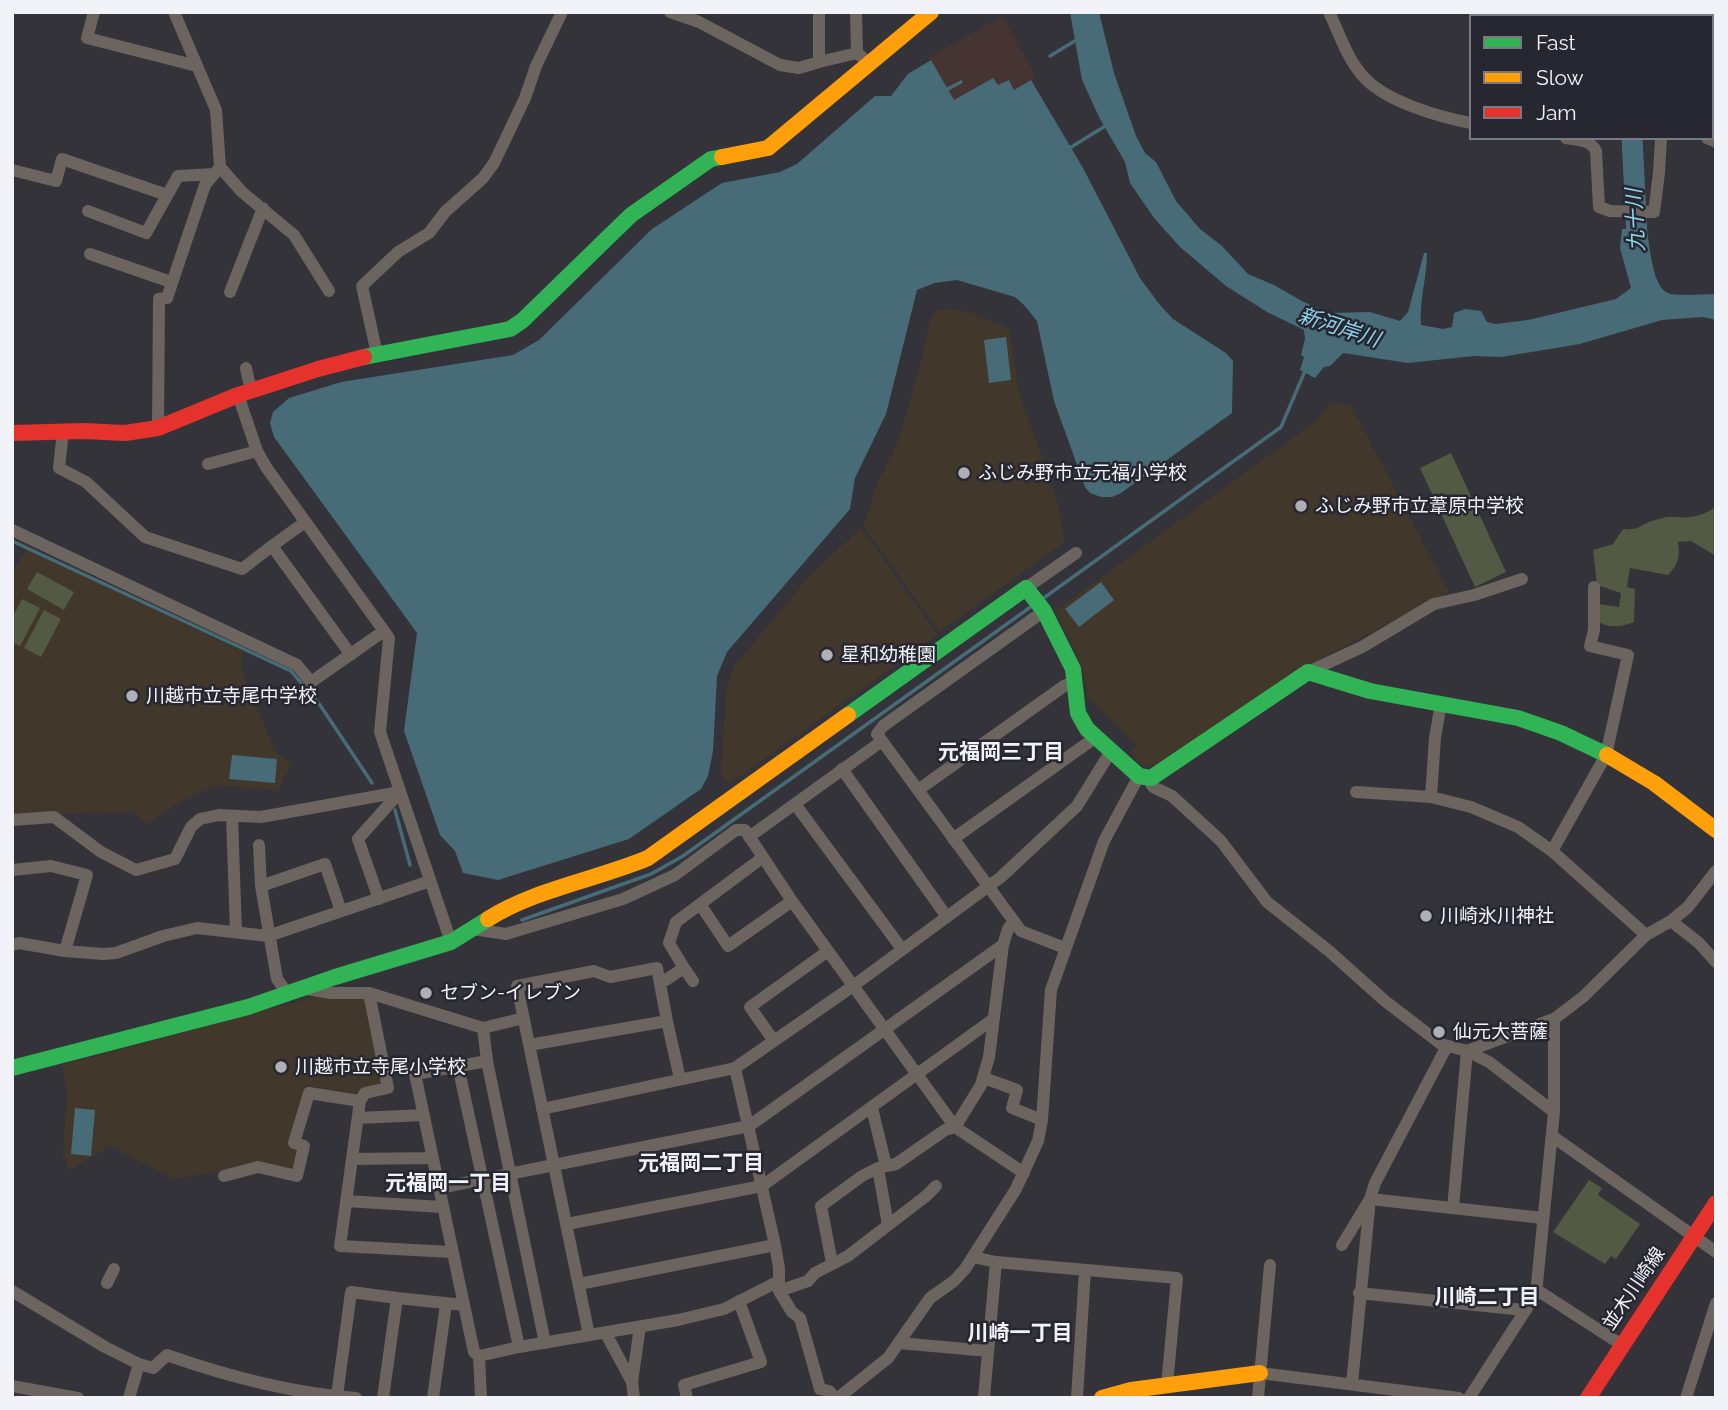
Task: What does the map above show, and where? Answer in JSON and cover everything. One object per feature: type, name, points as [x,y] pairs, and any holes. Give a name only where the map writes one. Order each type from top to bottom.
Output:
[{"type":"street","points":[[94,12],[87,38],[197,66]]},
{"type":"street","points":[[158,428],[159,299],[167,298],[170,282],[205,185],[217,171],[216,110],[174,12]]},
{"type":"street","points":[[377,354],[362,286],[398,251],[429,233],[445,212],[483,178],[494,163],[562,12]]},
{"type":"street","points":[[670,12],[699,22],[780,65],[799,68],[857,52]]},
{"type":"street","points":[[819,12],[819,62]]},
{"type":"street","points":[[856,12],[857,52],[870,64]]},
{"type":"street","points":[[12,433],[125,433],[158,428],[244,393],[318,369],[377,354],[510,329],[522,321],[631,215],[711,159],[768,148],[931,12]]},
{"type":"street","points":[[1329,12],[1353,62],[1363,77],[1376,88],[1392,97],[1451,119],[1469,123]]},
{"type":"street","points":[[1576,140],[1591,143],[1596,151],[1599,207],[1610,211],[1654,212],[1661,140]]},
{"type":"street","points":[[12,170],[56,181],[62,159],[167,195]]},
{"type":"street","points":[[88,211],[146,233],[178,177],[217,171],[294,235],[329,291]]},
{"type":"street","points":[[230,292],[263,208]]},
{"type":"street","points":[[90,254],[170,282]]},
{"type":"street","points":[[246,368],[244,393],[257,451],[276,484],[389,638],[380,732],[450,942]]},
{"type":"street","points":[[63,431],[59,468],[86,482],[145,537],[242,569],[305,522]]},
{"type":"street","points":[[208,464],[257,451]]},
{"type":"street","points":[[12,530],[297,665],[311,682],[384,631]]},
{"type":"street","points":[[272,546],[351,655]]},
{"type":"street","points":[[12,1068],[248,1007],[450,942],[506,908],[532,897],[612,873],[648,858],[1076,553]]},
{"type":"street","points":[[1143,777],[1151,778],[1308,672],[1362,648],[1434,604],[1474,595],[1522,579]]},
{"type":"street","points":[[1552,850],[1606,755],[1628,654],[1590,646],[1594,630],[1594,587]]},
{"type":"street","points":[[1027,588],[1044,611],[1073,669],[1078,712],[1087,729],[1153,787],[1172,796],[1221,841],[1267,901],[1385,1001],[1447,1046],[1467,1051],[1489,1062],[1554,1112]]},
{"type":"street","points":[[1044,611],[883,726],[877,734],[1021,931],[1065,948]]},
{"type":"street","points":[[1308,672],[1369,691],[1535,723],[1577,739],[1669,794],[1716,830]]},
{"type":"street","points":[[918,790],[1064,686],[1075,682]]},
{"type":"street","points":[[1431,796],[1441,703]]},
{"type":"street","points":[[953,839],[1096,737]]},
{"type":"street","points":[[749,837],[882,741]]},
{"type":"street","points":[[542,1109],[735,1068],[989,887],[1077,806],[1111,751]]},
{"type":"street","points":[[842,769],[947,917]]},
{"type":"street","points":[[735,1068],[775,1245],[779,1286],[792,1312],[800,1318],[820,1389],[829,1391],[836,1398],[888,1358],[930,1298],[954,1281],[974,1257],[1024,1173],[1038,1141],[1042,1120],[1051,990],[1104,841],[1143,777]]},
{"type":"street","points":[[12,820],[54,817],[101,852],[136,870],[175,859],[191,827],[200,819],[219,815],[261,817],[400,792]]},
{"type":"street","points":[[379,899],[358,839],[400,792]]},
{"type":"street","points":[[1356,792],[1431,796],[1471,807],[1518,827],[1552,850],[1646,935]]},
{"type":"street","points":[[795,804],[902,949]]},
{"type":"street","points":[[232,817],[236,931]]},
{"type":"street","points":[[472,929],[506,934],[623,899],[675,875],[736,830],[744,830],[955,1127],[1024,1173]]},
{"type":"street","points":[[259,845],[261,886],[277,979],[295,991],[369,993],[483,1028],[524,1018]]},
{"type":"street","points":[[693,981],[669,943],[676,922],[762,858]]},
{"type":"street","points":[[261,886],[325,864],[341,911]]},
{"type":"street","points":[[12,870],[51,866],[87,875],[65,951]]},
{"type":"street","points":[[1467,1051],[1554,1018],[1583,997],[1646,935],[1671,921],[1688,907],[1716,871]]},
{"type":"street","points":[[12,945],[19,943],[65,951],[116,953],[163,936],[197,928],[268,936],[430,881]]},
{"type":"street","points":[[700,904],[729,946],[792,901]]},
{"type":"street","points":[[1671,921],[1699,943],[1716,962]]},
{"type":"street","points":[[832,1263],[821,1206],[862,1176],[896,1164],[945,1130],[955,1127],[984,1078],[1003,945],[1008,929],[1014,922]]},
{"type":"street","points":[[439,1188],[749,1126],[1003,945]]},
{"type":"street","points":[[774,1041],[750,1007],[828,951]]},
{"type":"street","points":[[589,1335],[517,986],[593,971],[610,977],[657,968],[680,1079]]},
{"type":"street","points":[[661,983],[684,968]]},
{"type":"street","points":[[369,993],[388,1088],[365,1093],[360,1101],[340,1246],[451,1252]]},
{"type":"street","points":[[1469,1398],[1537,1290],[1554,1112],[1554,1018]]},
{"type":"street","points":[[567,1224],[762,1186],[992,1020]]},
{"type":"street","points":[[529,1045],[667,1021]]},
{"type":"street","points":[[483,1028],[487,1061],[511,1173],[532,1345]]},
{"type":"street","points":[[1352,1384],[1370,1199],[1375,1183],[1447,1046]]},
{"type":"street","points":[[1453,1208],[1467,1051]]},
{"type":"street","points":[[481,1398],[479,1356],[474,1352],[451,1252],[415,1074],[487,1061]]},
{"type":"street","points":[[458,1066],[482,1178],[532,1345]]},
{"type":"street","points":[[984,1078],[1017,1090],[1012,1108],[1042,1120]]},
{"type":"street","points":[[224,1176],[258,1167],[297,1176],[304,1146],[294,1143],[309,1093],[360,1101]]},
{"type":"street","points":[[872,1108],[888,1225]]},
{"type":"street","points":[[358,1118],[423,1115]]},
{"type":"street","points":[[1552,1136],[1716,1252]]},
{"type":"street","points":[[352,1159],[433,1158]]},
{"type":"street","points":[[479,1356],[712,1312],[779,1286],[808,1281],[815,1273],[848,1256],[936,1186]]},
{"type":"street","points":[[1370,1199],[1543,1218]]},
{"type":"street","points":[[1342,1245],[1370,1199]]},
{"type":"street","points":[[346,1200],[442,1207]]},
{"type":"street","name":"並木川崎線","points":[[1588,1398],[1716,1203]]},
{"type":"street","points":[[579,1284],[775,1245]]},
{"type":"street","points":[[974,1257],[996,1262],[1177,1278],[1167,1385]]},
{"type":"street","points":[[984,1398],[996,1262]]},
{"type":"street","points":[[1258,1398],[1270,1265]]},
{"type":"street","points":[[107,1283],[114,1269]]},
{"type":"street","points":[[1077,1398],[1085,1270]]},
{"type":"street","points":[[1537,1290],[1622,1345]]},
{"type":"street","points":[[12,1291],[105,1347],[139,1364],[153,1368],[167,1356],[272,1392],[356,1398]]},
{"type":"street","points":[[337,1396],[351,1292],[464,1305]]},
{"type":"street","points":[[1359,1293],[1524,1310]]},
{"type":"street","points":[[383,1398],[397,1298]]},
{"type":"street","points":[[687,1398],[684,1385],[761,1362],[739,1301]]},
{"type":"street","points":[[1686,1398],[1716,1303]]},
{"type":"street","points":[[433,1398],[446,1304]]},
{"type":"street","points":[[632,1382],[640,1327]]},
{"type":"street","points":[[605,1332],[632,1382],[635,1398]]},
{"type":"street","points":[[899,1343],[988,1351]]},
{"type":"street","points":[[129,1398],[139,1364]]},
{"type":"street","points":[[1103,1398],[1167,1385],[1261,1373],[1459,1398]]},
{"type":"street","points":[[12,1386],[78,1398]]},
{"type":"shaded area","points":[[1001,17],[1036,77],[1014,90],[998,85],[993,79],[954,101],[929,57]]},
{"type":"shaded area","name":"ふじみ野市立元福小学校","points":[[936,310],[969,312],[1009,329],[1019,394],[1060,512],[1064,543],[939,632],[863,525],[875,488],[899,439],[930,320]]},
{"type":"shaded area","name":"ふじみ野市立葦原中学校","points":[[1331,403],[1350,404],[1449,592],[1323,657],[1159,765],[1144,767],[1130,753],[1136,745],[1087,697],[1077,654],[1055,611],[1316,421]]},
{"type":"shaded area","name":"星和幼稚園","points":[[861,528],[938,635],[729,784],[721,774],[726,689],[733,667],[813,572]]},
{"type":"shaded area","name":"川越市立寺尾中学校","points":[[27,549],[242,651],[242,671],[275,751],[291,764],[278,791],[217,785],[180,802],[147,824],[133,813],[124,812],[12,816],[12,573]]},
{"type":"shaded area","points":[[318,996],[367,996],[384,1084],[354,1093],[305,1086],[288,1144],[300,1150],[296,1170],[261,1164],[174,1179],[110,1146],[70,1170],[63,1156],[67,1093],[62,1065]]},
{"type":"green space","points":[[1451,453],[1506,572],[1475,587],[1420,468]]},
{"type":"green space","points":[[1714,508],[1716,556],[1691,541],[1678,542],[1678,560],[1668,575],[1630,568],[1627,587],[1635,589],[1634,622],[1614,626],[1594,620],[1598,604],[1619,607],[1621,593],[1597,585],[1593,550],[1613,544],[1623,529],[1637,528],[1663,518],[1697,516]]},
{"type":"green space","points":[[37,572],[74,592],[64,610],[27,589]]},
{"type":"green space","points":[[22,599],[40,608],[20,646],[12,642],[12,618]]},
{"type":"green space","points":[[44,610],[61,619],[41,657],[24,648]]},
{"type":"green space","points":[[1589,1180],[1602,1188],[1598,1195],[1640,1224],[1616,1259],[1611,1256],[1605,1264],[1553,1232]]},
{"type":"water","name":"新河岸川","points":[[1070,12],[1099,12],[1114,73],[1136,136],[1145,153],[1156,162],[1176,201],[1200,229],[1222,246],[1248,274],[1302,301],[1328,313],[1370,312],[1400,321],[1408,312],[1424,253],[1427,253],[1421,325],[1443,329],[1452,327],[1454,313],[1465,309],[1481,311],[1487,322],[1496,324],[1528,320],[1616,299],[1631,288],[1620,248],[1622,229],[1646,229],[1653,266],[1664,291],[1688,295],[1716,294],[1716,320],[1703,317],[1662,320],[1580,344],[1501,357],[1474,356],[1408,363],[1343,353],[1330,366],[1324,367],[1315,378],[1300,370],[1304,357],[1301,355],[1304,330],[1267,312],[1226,286],[1180,247],[1154,218],[1130,183],[1125,162],[1100,119],[1082,80]]},
{"type":"water","points":[[931,60],[954,100],[993,78],[998,85],[1009,80],[1014,90],[1031,80],[1083,168],[1140,278],[1173,319],[1226,353],[1233,361],[1232,413],[1121,493],[1112,497],[1101,497],[1090,493],[1085,487],[1054,401],[1037,321],[1024,305],[1015,297],[957,280],[935,283],[917,290],[886,414],[855,478],[850,509],[727,652],[717,676],[713,751],[708,776],[701,789],[629,839],[498,880],[463,873],[455,851],[440,835],[404,731],[417,633],[274,437],[270,423],[273,412],[289,398],[341,382],[513,355],[539,340],[652,229],[722,183],[780,172],[797,164],[875,96],[891,96],[908,74]]},
{"type":"water","points":[[1006,337],[1011,380],[989,383],[984,340]]},
{"type":"water","points":[[1101,582],[1114,600],[1079,627],[1065,609]]},
{"type":"water","points":[[232,755],[277,759],[275,783],[229,779]]},
{"type":"water","points":[[75,1108],[95,1110],[91,1156],[71,1154]]},
{"type":"waterway","points":[[1050,56],[1078,39]]},
{"type":"waterway","points":[[944,91],[961,82]]},
{"type":"waterway","points":[[1068,149],[1107,125]]},
{"type":"waterway","name":"九十川","points":[[1632,140],[1638,255]]},
{"type":"waterway","points":[[1041,600],[1281,427],[1305,371]]},
{"type":"waterway","points":[[12,541],[291,671],[320,705],[372,783]]},
{"type":"waterway","points":[[522,920],[651,874],[683,856],[1032,606]]},
{"type":"waterway","points":[[395,810],[410,865]]},
{"type":"traffic: fast","points":[[364,357],[510,329],[522,321],[631,215],[711,159],[722,157]]},
{"type":"traffic: fast","points":[[848,715],[1026,588],[1044,611],[1073,669],[1078,713],[1087,729],[1139,776],[1151,778],[1308,672],[1370,691],[1518,718],[1561,733],[1607,755]]},
{"type":"traffic: fast","points":[[12,1068],[248,1007],[451,942],[488,919]]},
{"type":"traffic: slow","points":[[722,157],[768,148],[931,12]]},
{"type":"traffic: slow","points":[[488,919],[546,892],[648,858],[848,715]]},
{"type":"traffic: slow","points":[[1607,755],[1654,783],[1716,830]]},
{"type":"traffic: slow","points":[[1102,1398],[1131,1390],[1260,1373]]},
{"type":"traffic: jam","points":[[12,433],[125,433],[158,428],[238,395],[364,357]]},
{"type":"traffic: jam","points":[[1588,1398],[1716,1203]]},
{"type":"place","name":"ふじみ野市立元福小学校","points":[[964,473]]},
{"type":"place","name":"ふじみ野市立葦原中学校","points":[[1301,506]]},
{"type":"place","name":"星和幼稚園","points":[[827,655]]},
{"type":"place","name":"川越市立寺尾中学校","points":[[132,696]]},
{"type":"place","name":"川崎氷川神社","points":[[1426,916]]},
{"type":"place","name":"セブン-イレブン","points":[[426,993]]},
{"type":"place","name":"仙元大菩薩","points":[[1439,1032]]},
{"type":"place","name":"川越市立寺尾小学校","points":[[281,1067]]},
{"type":"district","name":"元福岡三丁目","points":[[1001,753]]},
{"type":"district","name":"元福岡二丁目","points":[[701,1164]]},
{"type":"district","name":"元福岡一丁目","points":[[448,1184]]},
{"type":"district","name":"川崎二丁目","points":[[1487,1298]]},
{"type":"district","name":"川崎一丁目","points":[[1020,1334]]}]
